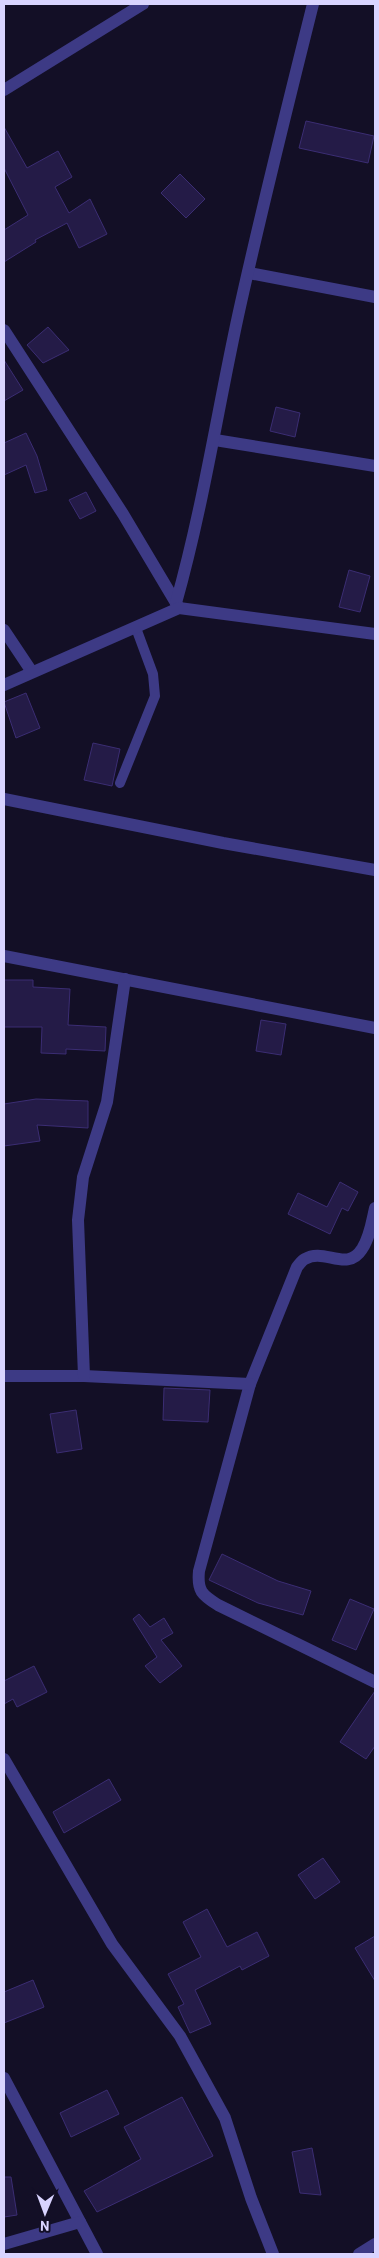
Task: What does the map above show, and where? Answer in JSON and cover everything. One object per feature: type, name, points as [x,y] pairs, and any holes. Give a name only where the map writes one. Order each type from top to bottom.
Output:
[{"type":"street","points":[[4,90],[126,8],[143,4]]},
{"type":"street","points":[[177,606],[215,440],[238,316],[268,182],[313,4]]},
{"type":"street","points":[[249,273],[375,297]]},
{"type":"street","points":[[4,330],[118,506],[177,606]]},
{"type":"street","points":[[215,440],[375,466]]},
{"type":"street","points":[[4,685],[136,628],[177,606],[375,634]]},
{"type":"street","points":[[4,630],[32,672]]},
{"type":"street","points":[[4,798],[223,843],[375,870]]},
{"type":"street","points":[[4,956],[375,1028]]},
{"type":"street","points":[[84,1376],[78,1220],[83,1177],[107,1102],[125,979]]},
{"type":"street","points":[[375,1208],[366,1241],[354,1258],[343,1261],[317,1255],[305,1258],[297,1267],[250,1384],[199,1571],[198,1585],[205,1596],[218,1605],[375,1682]]},
{"type":"street","points":[[4,1376],[84,1376],[250,1384]]},
{"type":"street","points":[[4,1759],[112,1944],[180,2036],[225,2118],[251,2198],[273,2254]]},
{"type":"street","points":[[4,2080],[97,2254]]},
{"type":"street","points":[[4,2244],[80,2222]]},
{"type":"street","points":[[359,2254],[375,2244]]},
{"type":"lane","points":[[120,783],[154,696],[153,674],[136,628]]},
{"type":"building","points":[[306,121],[374,136],[368,163],[299,148]]},
{"type":"building","points":[[4,127],[27,168],[58,151],[72,177],[55,187],[69,213],[90,199],[107,234],[79,248],[67,223],[35,240],[36,242],[4,262],[4,230],[28,215],[4,168]]},
{"type":"building","points":[[180,174],[205,199],[186,218],[161,193]]},
{"type":"building","points":[[48,327],[69,350],[43,363],[27,345]]},
{"type":"building","points":[[4,360],[23,390],[4,401]]},
{"type":"building","points":[[276,407],[300,413],[295,437],[270,431]]},
{"type":"building","points":[[26,433],[37,456],[47,490],[35,493],[26,465],[4,475],[4,443]]},
{"type":"building","points":[[86,492],[96,511],[80,519],[69,500]]},
{"type":"building","points":[[349,570],[370,576],[360,612],[339,607]]},
{"type":"building","points":[[26,693],[40,728],[16,738],[4,702]]},
{"type":"building","points":[[93,743],[120,749],[112,786],[84,780]]},
{"type":"building","points":[[4,980],[33,980],[33,987],[70,989],[68,1025],[106,1027],[105,1051],[66,1049],[66,1054],[41,1053],[42,1027],[4,1027]]},
{"type":"building","points":[[261,1020],[286,1024],[281,1055],[256,1051]]},
{"type":"building","points":[[36,1099],[88,1101],[88,1128],[37,1125],[40,1141],[4,1146],[4,1104]]},
{"type":"building","points":[[340,1182],[358,1192],[348,1211],[342,1208],[330,1234],[288,1214],[298,1193],[327,1207]]},
{"type":"building","points":[[164,1388],[210,1390],[208,1422],[163,1420]]},
{"type":"building","points":[[76,1410],[82,1449],[57,1453],[50,1414]]},
{"type":"building","points":[[222,1554],[278,1581],[311,1591],[303,1615],[258,1603],[209,1580]]},
{"type":"building","points":[[350,1599],[374,1609],[356,1650],[332,1640]]},
{"type":"building","points":[[139,1614],[150,1627],[164,1618],[173,1633],[161,1640],[182,1666],[160,1683],[145,1666],[157,1657],[133,1619]]},
{"type":"building","points":[[34,1666],[47,1692],[17,1707],[13,1699],[4,1704],[4,1681]]},
{"type":"building","points":[[375,1691],[375,1746],[366,1759],[340,1742]]},
{"type":"building","points":[[109,1779],[121,1800],[64,1833],[53,1812]]},
{"type":"building","points":[[323,1858],[340,1882],[315,1899],[298,1875]]},
{"type":"building","points":[[207,1909],[227,1947],[257,1932],[269,1956],[242,1970],[240,1966],[195,1990],[211,2024],[190,2033],[178,2007],[184,2004],[168,1974],[201,1957],[183,1922]]},
{"type":"building","points":[[375,1936],[375,1981],[355,1948]]},
{"type":"building","points":[[33,1980],[44,2007],[4,2023],[4,1992]]},
{"type":"building","points":[[107,2090],[119,2114],[71,2137],[60,2113]]},
{"type":"building","points":[[182,2097],[213,2156],[97,2212],[84,2191],[141,2159],[124,2127]]},
{"type":"building","points":[[312,2148],[321,2195],[300,2193],[292,2152]]},
{"type":"building","points":[[4,2177],[11,2177],[17,2215],[4,2217]]}]
